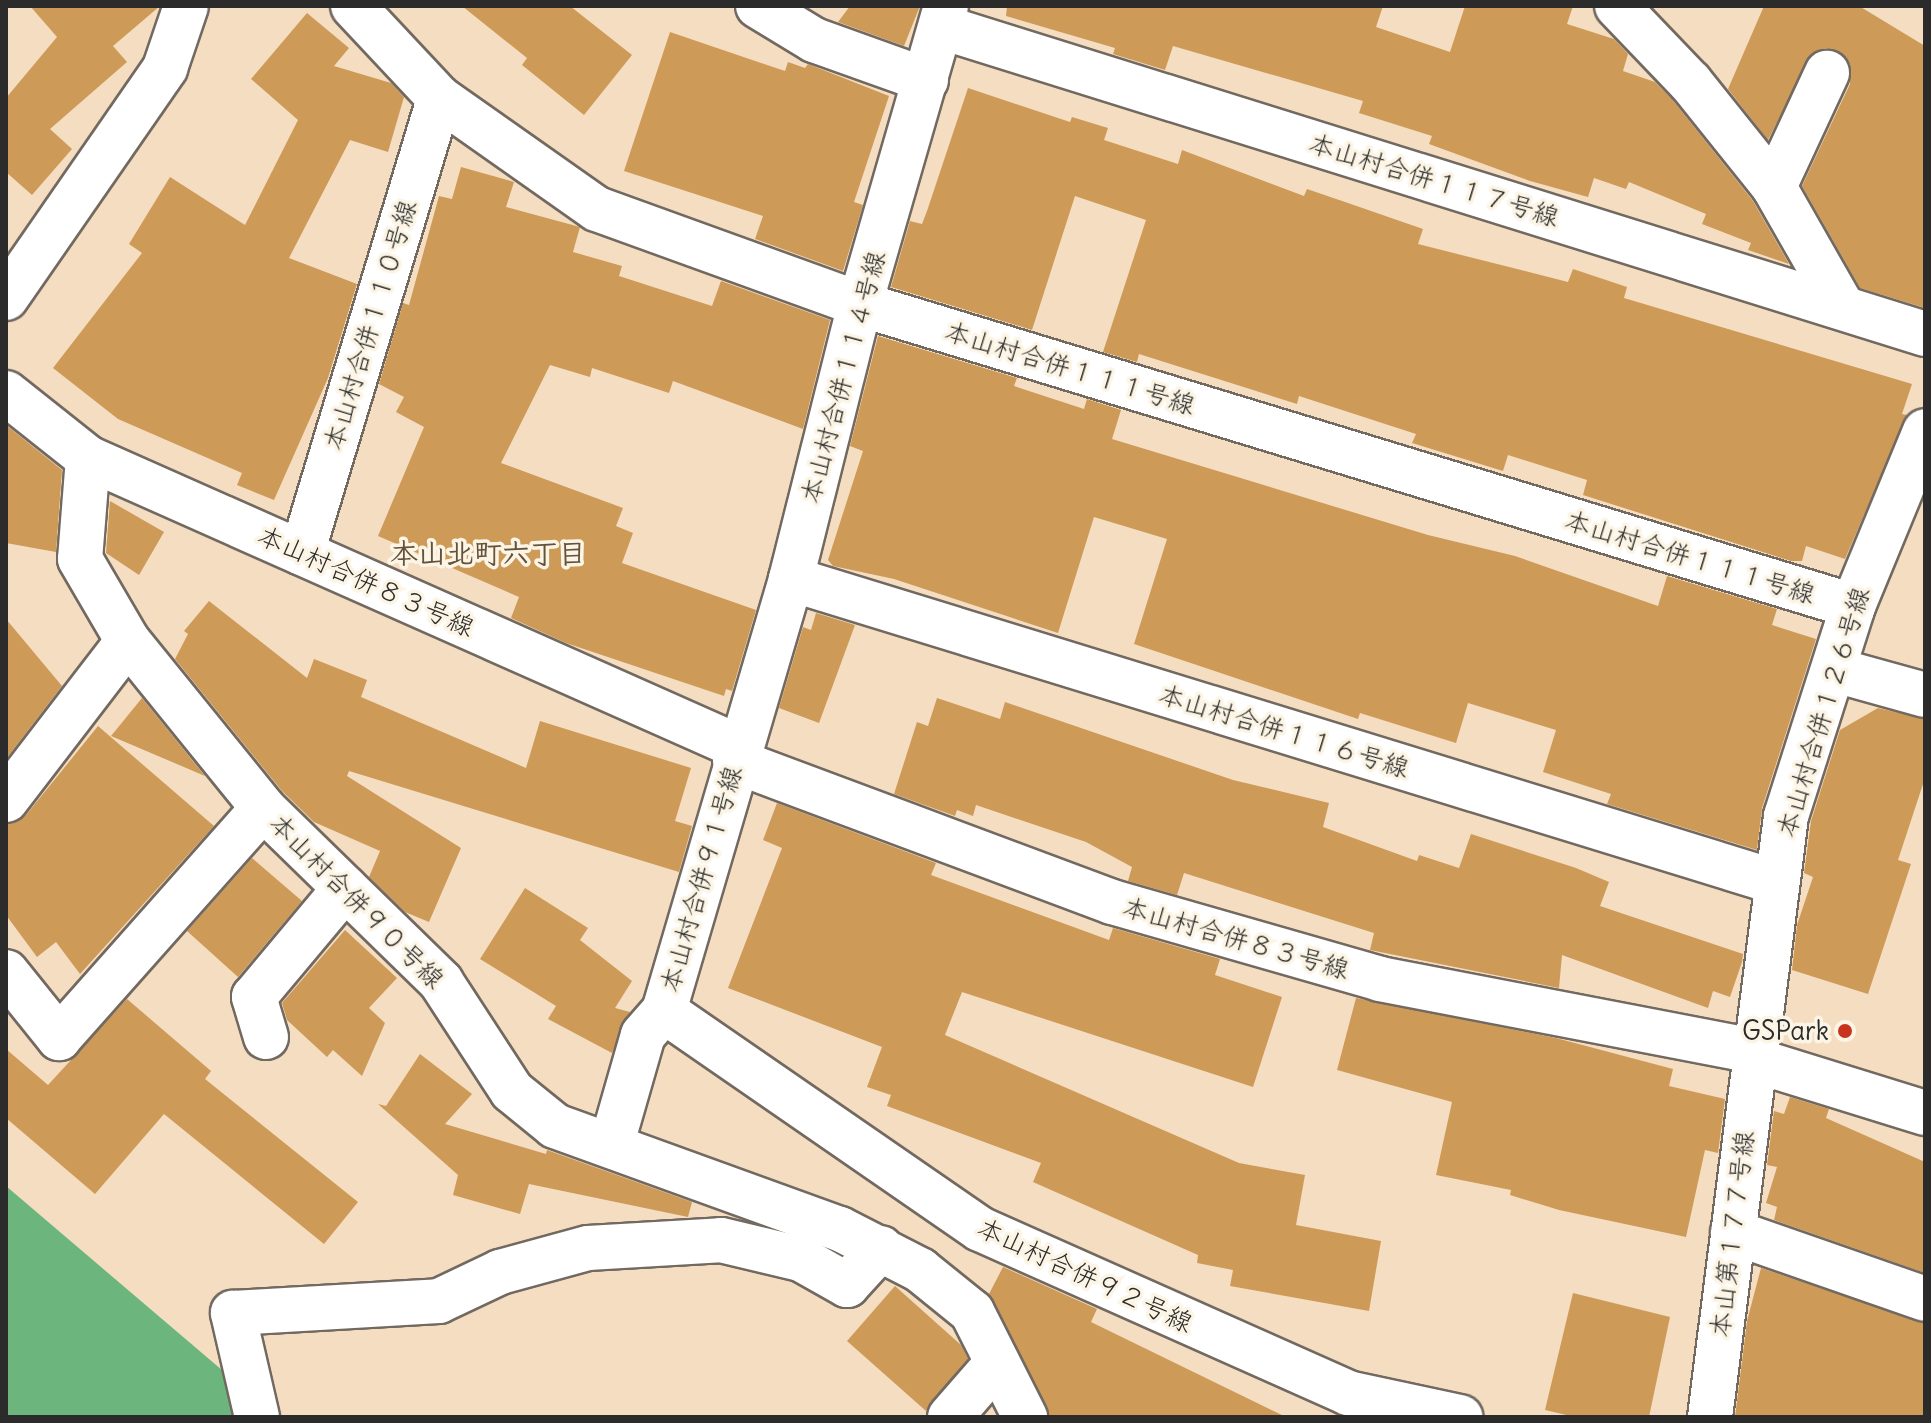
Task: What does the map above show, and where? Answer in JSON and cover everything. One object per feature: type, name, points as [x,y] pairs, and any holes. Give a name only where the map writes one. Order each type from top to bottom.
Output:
[{"type":"street","points":[[6,298],[165,68],[186,6]]},
{"type":"street","name":"本山村合併１１１号線","points":[[353,6],[439,98],[597,209],[860,304],[1853,606]]},
{"type":"street","points":[[758,6],[814,40],[926,80]]},
{"type":"street","points":[[1617,6],[1690,82],[1774,187],[1842,306]]},
{"type":"street","name":"本山村合併１１４号線","points":[[737,754],[791,579],[860,304],[944,16]]},
{"type":"street","name":"本山村合併１１７号線","points":[[944,16],[1925,334]]},
{"type":"street","points":[[1774,187],[1827,73]]},
{"type":"street","name":"本山村合併１１０号線","points":[[302,553],[439,98]]},
{"type":"street","name":"本山村合併８３号線","points":[[6,393],[88,458],[737,754],[1112,902],[1350,970],[1754,1056],[1925,1113]]},
{"type":"street","name":"本山村合併１２６号線","points":[[1754,1056],[1786,816],[1853,606],[1925,431]]},
{"type":"street","name":"本山村合併９０号線","points":[[88,458],[80,559],[128,641],[263,808],[441,982],[512,1091],[555,1126],[612,1143],[881,1248],[920,1270],[972,1312],[1025,1417]]},
{"type":"street","name":"本山村合併１１６号線","points":[[791,579],[1776,882]]},
{"type":"street","points":[[6,800],[128,641]]},
{"type":"street","points":[[1835,670],[1925,695]]},
{"type":"street","name":"本山村合併９１号線","points":[[612,1143],[643,1035],[664,1011],[737,754]]},
{"type":"street","points":[[6,972],[59,1038],[263,808]]},
{"type":"street","points":[[266,1037],[254,997],[345,888]]},
{"type":"street","name":"本山村合併９２号線","points":[[664,1011],[980,1229],[1348,1393],[1460,1417]]},
{"type":"street","name":"本山第１７７号線","points":[[1710,1417],[1754,1056]]},
{"type":"street","points":[[1733,1232],[1925,1299]]},
{"type":"street","points":[[257,1417],[233,1313],[439,1301],[500,1272],[588,1248],[721,1240],[801,1259],[847,1285],[881,1248]]},
{"type":"street","points":[[950,1417],[997,1363]]},
{"type":"green space","points":[[6,1186],[277,1417],[6,1417]]},
{"type":"building","points":[[30,6],[160,6],[113,46],[127,62],[50,129],[72,149],[32,195],[6,172],[6,98],[57,37]]},
{"type":"building","points":[[462,6],[570,6],[632,55],[584,115],[522,65],[527,58]]},
{"type":"building","points":[[850,6],[920,6],[904,46],[838,22]]},
{"type":"building","points":[[1007,6],[1383,6],[1376,27],[1450,52],[1465,6],[1573,6],[1567,24],[1614,39],[1628,54],[1623,71],[1655,82],[1671,98],[1753,201],[1789,264],[1748,250],[1751,243],[1702,224],[1706,214],[1629,182],[1626,189],[1594,178],[1588,197],[1530,181],[1429,144],[1432,136],[1359,113],[1363,101],[1173,46],[1165,70],[1113,54],[1115,48],[1006,16]]},
{"type":"building","points":[[1764,6],[1859,6],[1925,46],[1925,308],[1860,288],[1802,186],[1850,84],[1847,58],[1826,48],[1812,53],[1768,140],[1728,89]]},
{"type":"building","points":[[307,13],[349,48],[334,66],[391,83],[404,97],[388,152],[350,140],[289,258],[357,284],[328,378],[274,500],[237,485],[242,473],[118,419],[53,368],[142,253],[129,244],[170,177],[245,225],[298,120],[251,79]]},
{"type":"building","points":[[670,32],[785,71],[788,62],[805,68],[808,64],[889,96],[854,202],[863,205],[843,271],[755,239],[763,216],[624,171]]},
{"type":"building","points":[[968,88],[1070,122],[1072,117],[1108,128],[1104,140],[1178,164],[1182,150],[1304,196],[1307,189],[1423,229],[1418,244],[1568,282],[1573,269],[1627,287],[1624,298],[1912,384],[1902,414],[1907,415],[1845,559],[1806,546],[1802,561],[1791,561],[1583,495],[1587,480],[1508,455],[1503,471],[1412,443],[1416,434],[1299,396],[1297,404],[1139,354],[1137,362],[1103,352],[1146,220],[1075,196],[1032,330],[891,287],[910,221],[922,224]]},
{"type":"building","points":[[461,167],[514,182],[506,207],[580,227],[573,252],[622,266],[619,276],[712,306],[721,281],[830,320],[803,429],[673,381],[669,393],[592,368],[590,377],[550,365],[501,463],[623,508],[616,526],[633,533],[622,563],[756,610],[732,691],[726,689],[724,696],[566,643],[511,618],[519,597],[378,536],[424,427],[396,412],[404,397],[379,384],[403,303],[409,305],[439,196],[452,199]]},
{"type":"building","points":[[878,336],[1017,378],[1014,386],[1084,409],[1087,399],[1121,410],[1112,439],[1428,535],[1515,556],[1658,606],[1667,576],[1777,609],[1772,625],[1816,639],[1762,808],[1757,850],[1607,804],[1611,794],[1543,772],[1556,730],[1468,703],[1456,743],[1360,713],[1358,719],[1134,644],[1167,539],[1094,517],[1058,633],[894,579],[833,566],[828,560],[863,451],[850,446]]},
{"type":"building","points":[[6,425],[62,470],[56,552],[6,543]]},
{"type":"building","points":[[110,501],[164,532],[139,575],[106,553]]},
{"type":"building","points":[[209,601],[307,678],[314,659],[367,680],[361,697],[526,768],[540,721],[691,768],[675,821],[692,826],[679,872],[349,771],[347,776],[461,848],[429,922],[405,912],[369,877],[380,851],[314,822],[282,791],[175,659],[188,634],[184,631]]},
{"type":"building","points":[[816,613],[855,625],[819,723],[779,708],[803,627],[811,630]]},
{"type":"building","points":[[6,619],[62,686],[6,759]]},
{"type":"building","points":[[142,698],[205,776],[111,736]]},
{"type":"building","points":[[937,698],[1000,719],[1005,702],[1233,780],[1329,803],[1323,827],[1417,861],[1419,855],[1459,868],[1471,834],[1576,868],[1609,882],[1600,906],[1743,954],[1730,997],[1713,991],[1708,1008],[1562,955],[1559,988],[1370,950],[1374,933],[1184,873],[1177,895],[1128,881],[1132,867],[1086,842],[976,805],[973,816],[957,810],[955,816],[894,794],[917,722],[928,726]]},
{"type":"building","points":[[1878,708],[1925,719],[1925,778],[1898,860],[1911,864],[1868,994],[1792,970],[1797,925],[1813,877],[1804,873],[1811,821],[1840,730]]},
{"type":"building","points":[[98,726],[214,826],[80,974],[56,942],[37,957],[6,915],[6,824],[26,815]]},
{"type":"building","points":[[777,803],[936,863],[931,875],[1109,940],[1113,928],[1220,959],[1215,975],[1282,997],[1253,1087],[962,992],[945,1035],[1239,1163],[1305,1175],[1296,1225],[1381,1241],[1369,1311],[1230,1286],[1233,1270],[1197,1263],[1198,1255],[1033,1182],[1041,1163],[887,1106],[891,1095],[867,1087],[882,1047],[728,988],[782,848],[763,840]]},
{"type":"building","points":[[252,858],[302,901],[238,977],[187,931]]},
{"type":"building","points":[[525,888],[588,928],[580,940],[632,981],[615,1008],[630,1012],[612,1053],[548,1019],[556,1006],[480,959]]},
{"type":"building","points":[[345,930],[397,978],[369,1008],[385,1023],[362,1076],[333,1050],[327,1057],[287,1020],[282,1003]]},
{"type":"building","points":[[1356,998],[1556,1038],[1673,1069],[1669,1086],[1725,1099],[1718,1153],[1705,1150],[1686,1237],[1559,1210],[1510,1195],[1511,1190],[1436,1175],[1452,1102],[1337,1070]]},
{"type":"building","points":[[127,999],[211,1071],[205,1079],[358,1202],[324,1244],[164,1114],[95,1194],[6,1118],[6,1049],[48,1085]]},
{"type":"building","points":[[420,1054],[472,1094],[445,1124],[546,1154],[547,1150],[692,1202],[688,1217],[529,1184],[520,1214],[453,1195],[458,1175],[378,1104],[386,1106]]},
{"type":"building","points":[[1790,1097],[1829,1109],[1826,1118],[1925,1162],[1925,1273],[1774,1220],[1777,1207],[1766,1203],[1777,1167],[1767,1165],[1774,1111],[1784,1114]]},
{"type":"building","points":[[1003,1267],[1097,1309],[1091,1322],[1286,1417],[1050,1417],[989,1294]]},
{"type":"building","points":[[1761,1268],[1925,1323],[1925,1417],[1735,1417],[1747,1321]]},
{"type":"building","points":[[895,1286],[961,1345],[968,1359],[926,1411],[847,1341]]},
{"type":"building","points":[[1573,1293],[1670,1317],[1649,1417],[1575,1417],[1545,1410]]},
{"type":"place","name":"GSPark","points":[[1845,1031]]},
{"type":"district","name":"本山北町六丁目","points":[[488,553]]}]
